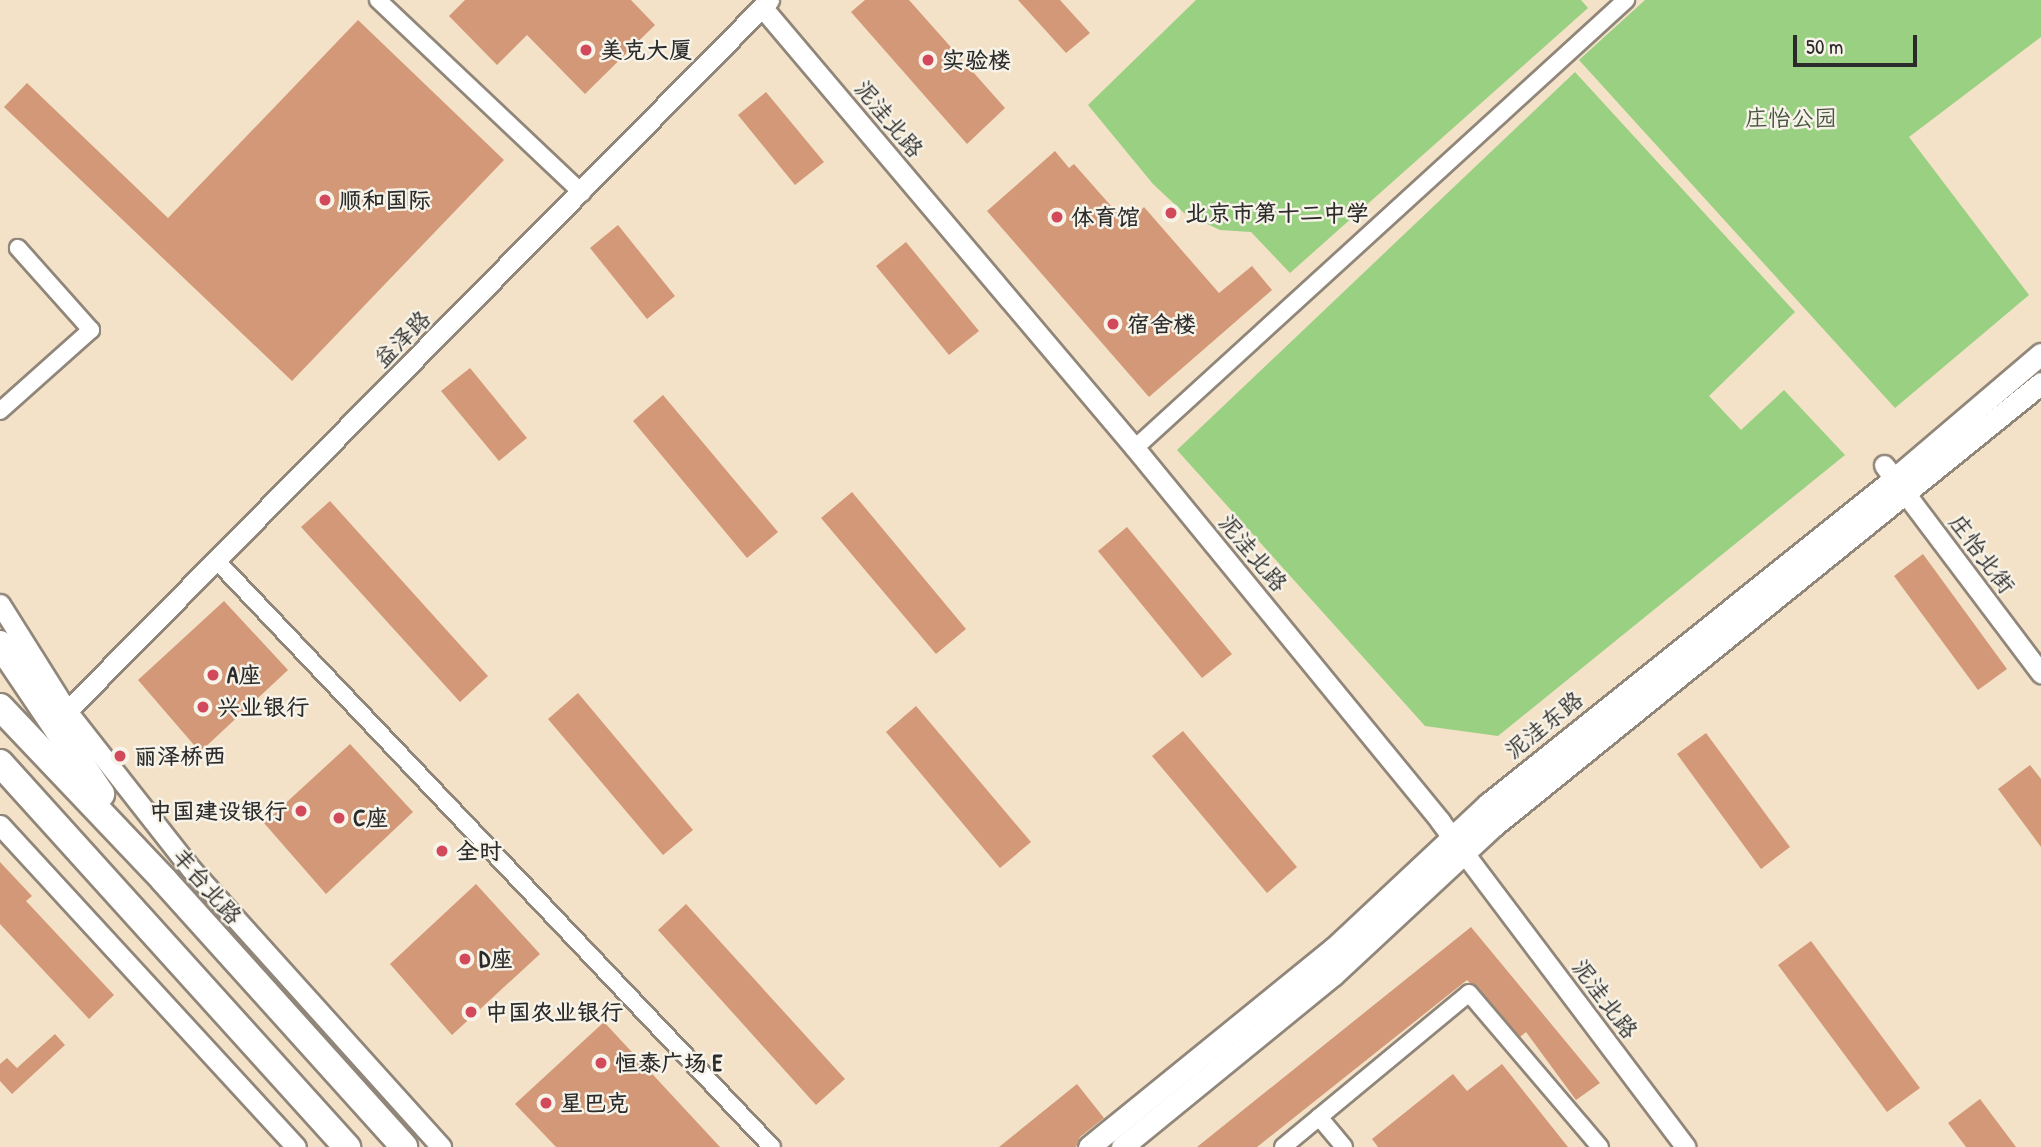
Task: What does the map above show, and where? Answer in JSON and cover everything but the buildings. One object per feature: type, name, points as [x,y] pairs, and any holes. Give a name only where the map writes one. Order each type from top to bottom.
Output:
[{"type":"highway","points":[[0,643],[58,716],[164,880]]},
{"type":"highway","points":[[0,667],[58,716]]},
{"type":"highway","name":"丰台北路","points":[[0,707],[164,880],[404,1147]]},
{"type":"highway","points":[[6,771],[347,1147]]},
{"type":"main road","name":"泥洼东路","points":[[1089,1147],[1334,948],[2041,354]]},
{"type":"main road","name":"泥洼东路","points":[[1895,479],[2041,383]]},
{"type":"main road","name":"泥洼东路","points":[[1122,1147],[1333,975],[1457,843]]},
{"type":"street","points":[[1135,448],[1626,0]]},
{"type":"street","points":[[382,1],[582,192]]},
{"type":"street","name":"泥洼北路","points":[[766,3],[1135,448],[1457,843],[1686,1147]]},
{"type":"street","name":"益泽路","points":[[58,716],[217,561],[766,3]]},
{"type":"street","points":[[0,411],[91,330],[18,248]]},
{"type":"street","name":"庄怡北街","points":[[1895,479],[2041,673]]},
{"type":"street","points":[[217,561],[772,1147]]},
{"type":"street","name":"丰台北路","points":[[0,604],[58,716],[191,869],[442,1147]]},
{"type":"street","points":[[0,825],[296,1147]]},
{"type":"street","points":[[1283,1147],[1469,993],[1600,1147]]},
{"type":"street","points":[[1319,1117],[1344,1147]]},
{"type":"green space","points":[[1196,0],[1581,0],[1588,8],[1290,273],[1251,232],[1220,230],[1184,213],[1153,184],[1088,105]]},
{"type":"green space","name":"庄怡公园","points":[[1645,0],[2041,0],[2041,37],[1909,137],[2029,295],[1895,408],[1579,60]]},
{"type":"green space","points":[[1575,72],[1795,312],[1709,396],[1741,430],[1784,390],[1845,455],[1498,736],[1425,726],[1177,450]]},
{"type":"place","name":"美克大厦","points":[[586,50]]},
{"type":"place","name":"实验楼","points":[[928,60]]},
{"type":"place","name":"顺和国际","points":[[325,200]]},
{"type":"place","name":"北京市第十二中学","points":[[1171,213]]},
{"type":"place","name":"体育馆","points":[[1057,217]]},
{"type":"place","name":"宿舍楼","points":[[1113,324]]},
{"type":"place","name":"A座","points":[[213,675]]},
{"type":"place","name":"兴业银行","points":[[203,707]]},
{"type":"place","name":"丽泽桥西","points":[[120,756]]},
{"type":"place","name":"中国建设银行","points":[[301,811]]},
{"type":"place","name":"C座","points":[[339,818]]},
{"type":"place","name":"全时","points":[[442,851]]},
{"type":"place","name":"D座","points":[[465,959]]},
{"type":"place","name":"中国农业银行","points":[[471,1012]]},
{"type":"place","name":"恒泰广场 E","points":[[601,1063]]},
{"type":"place","name":"星巴克","points":[[546,1103]]}]
